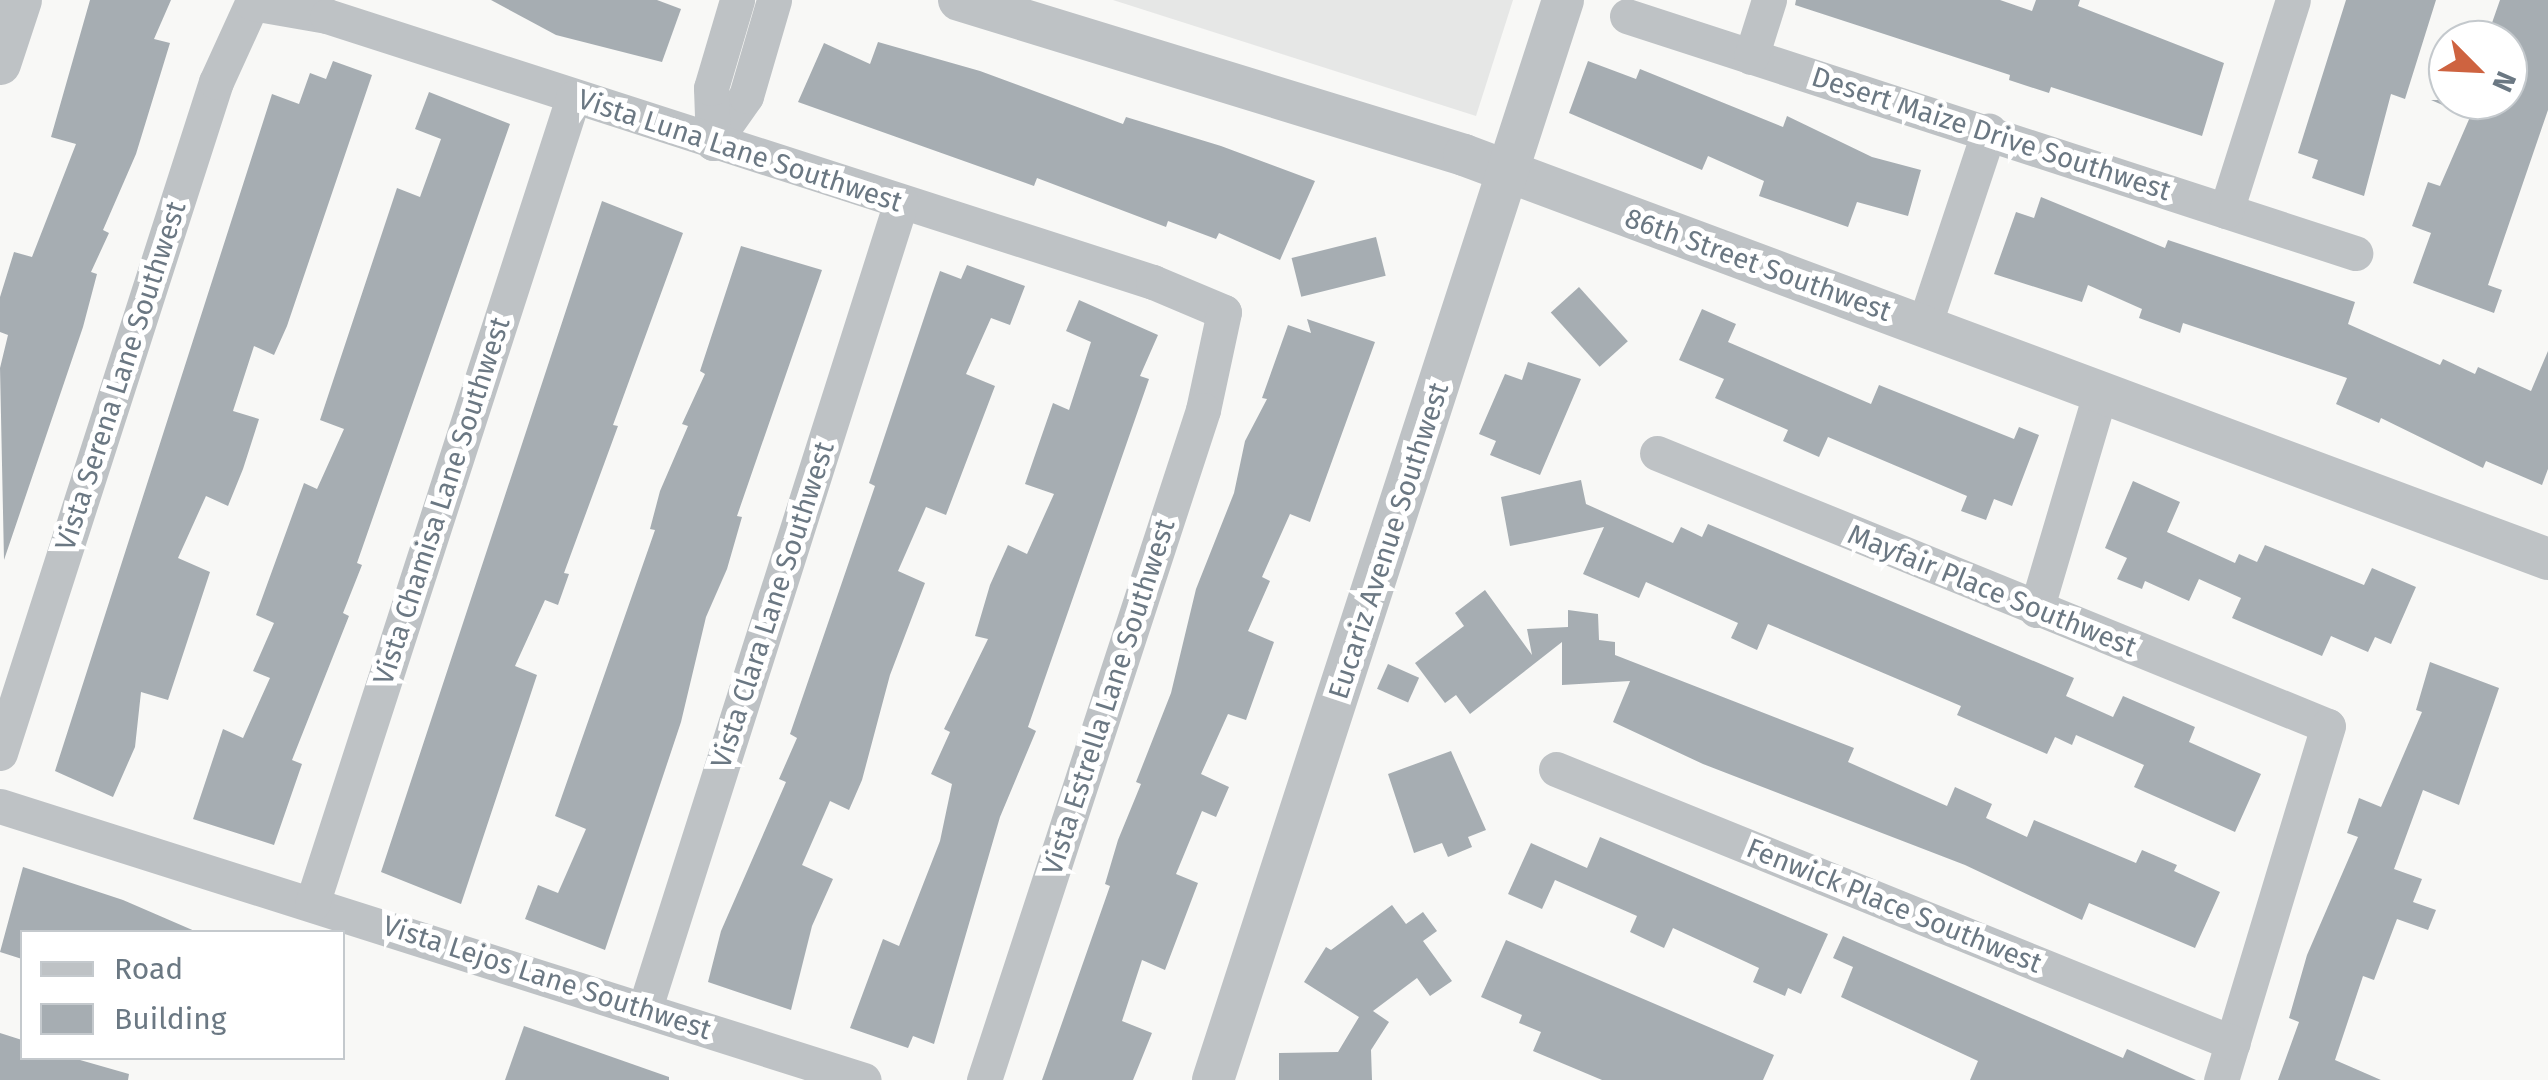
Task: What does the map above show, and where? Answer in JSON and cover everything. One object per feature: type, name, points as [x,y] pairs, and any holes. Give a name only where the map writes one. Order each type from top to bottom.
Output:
[{"type":"street","points":[[0,64],[21,0]]},
{"type":"street","points":[[713,143],[711,88],[738,0]]},
{"type":"street","points":[[713,143],[746,96],[774,0]]},
{"type":"street","name":"86th Street Southwest","points":[[959,0],[1510,172],[2548,559]]},
{"type":"street","name":"Eucariz Avenue Southwest","points":[[1212,1080],[1563,0]]},
{"type":"street","points":[[1751,57],[1769,0]]},
{"type":"street","points":[[2226,210],[2293,0]]},
{"type":"street","name":"Vista Luna Lane Southwest","points":[[252,3],[328,16],[572,98],[1153,282],[1224,312]]},
{"type":"street","name":"Vista Serena Lane Southwest","points":[[0,753],[216,82],[252,3]]},
{"type":"street","name":"Desert Maize Drive Southwest","points":[[1627,16],[2355,253]]},
{"type":"street","name":"Vista Chamisa Lane Southwest","points":[[312,904],[572,98]]},
{"type":"street","points":[[1924,326],[1989,131]]},
{"type":"street","name":"Vista Clara Lane Southwest","points":[[645,1008],[902,202]]},
{"type":"street","name":"Vista Estrella Lane Southwest","points":[[984,1080],[1203,410],[1224,312]]},
{"type":"street","points":[[2036,610],[2102,391]]},
{"type":"street","name":"Mayfair Place Southwest","points":[[1657,453],[2328,726],[2233,1043]]},
{"type":"street","name":"Fenwick Place Southwest","points":[[1556,769],[2233,1043]]},
{"type":"street","name":"Vista Lejos Lane Southwest","points":[[0,806],[864,1080]]},
{"type":"street","points":[[2221,1080],[2233,1043]]},
{"type":"shaded area","points":[[1113,0],[1513,0],[1476,116]]},
{"type":"building","points":[[90,0],[171,0],[154,39],[170,43],[136,154],[103,230],[109,233],[91,272],[97,274],[83,327],[4,560],[0,368],[8,335],[0,332],[0,297],[14,252],[32,257],[76,144],[51,137]]},
{"type":"building","points":[[491,0],[657,0],[681,9],[662,62],[556,35]]},
{"type":"building","points":[[1796,0],[2000,0],[2032,11],[2036,0],[2080,0],[2078,6],[2224,63],[2202,136],[2051,87],[2049,93],[2009,80],[2010,75],[1795,5]]},
{"type":"building","points":[[2346,0],[2436,0],[2405,99],[2391,94],[2364,196],[2312,178],[2318,160],[2298,153]]},
{"type":"building","points":[[2500,0],[2548,0],[2548,110],[2488,285],[2502,290],[2494,313],[2413,283],[2431,233],[2412,226],[2428,182],[2440,186],[2469,120],[2528,120],[2528,20],[2493,20]]},
{"type":"building","points":[[878,42],[980,71],[1123,124],[1126,117],[1221,146],[1315,181],[1280,260],[1219,233],[1216,239],[1168,221],[1166,227],[1037,178],[1034,186],[798,102],[824,43],[870,64]]},
{"type":"building","points":[[333,61],[372,75],[287,326],[274,355],[254,346],[233,411],[259,419],[228,506],[206,496],[178,558],[210,572],[168,700],[141,692],[135,747],[113,797],[55,771],[272,94],[299,104],[310,73],[326,79]]},
{"type":"building","points":[[1588,61],[1636,79],[1640,69],[1783,127],[1787,116],[1872,157],[1921,170],[1908,216],[1857,202],[1848,227],[1759,196],[1764,181],[1708,156],[1702,170],[1569,113]]},
{"type":"building","points":[[429,92],[510,124],[357,563],[362,565],[343,613],[349,616],[292,760],[302,764],[274,845],[193,819],[223,729],[243,738],[270,678],[253,671],[274,623],[256,615],[304,483],[317,489],[344,429],[320,420],[397,188],[420,197],[441,139],[415,129]]},
{"type":"building","points":[[2041,197],[2165,248],[2168,240],[2355,302],[2348,324],[2440,365],[2443,359],[2475,374],[2478,367],[2531,391],[2548,351],[2548,469],[2542,485],[2486,461],[2483,468],[2381,418],[2379,423],[2336,404],[2347,378],[2183,323],[2180,333],[2139,318],[2142,309],[2088,285],[2082,302],[1994,274],[2016,212],[2034,218]]},
{"type":"building","points":[[602,201],[683,233],[613,425],[618,426],[564,573],[569,574],[558,605],[545,600],[515,666],[537,675],[461,904],[381,872]]},
{"type":"building","points":[[1376,237],[1386,276],[1301,297],[1292,258]]},
{"type":"building","points":[[741,246],[822,270],[737,516],[742,517],[727,569],[706,617],[681,722],[605,950],[525,919],[538,885],[558,893],[586,829],[555,816],[655,530],[650,529],[660,491],[688,426],[682,424],[705,374],[700,371]]},
{"type":"building","points":[[967,265],[1025,286],[1010,325],[991,318],[966,374],[995,386],[946,515],[926,507],[898,571],[925,583],[890,675],[862,780],[849,810],[830,801],[802,865],[833,879],[812,926],[791,1010],[708,982],[721,931],[786,782],[779,779],[797,738],[790,734],[875,486],[869,483],[940,271],[961,279]]},
{"type":"building","points":[[1579,287],[1628,341],[1600,367],[1551,312]]},
{"type":"building","points":[[1079,300],[1158,335],[1140,376],[1149,379],[1028,727],[1036,731],[1000,817],[934,1044],[913,1036],[908,1048],[850,1028],[883,939],[899,946],[940,841],[952,784],[931,774],[950,732],[944,729],[988,639],[975,636],[990,585],[1008,545],[1027,554],[1054,494],[1025,484],[1053,403],[1069,410],[1091,342],[1066,331]]},
{"type":"building","points":[[1702,309],[1736,324],[1728,342],[1871,404],[1879,385],[2014,439],[2019,427],[2039,435],[2012,506],[1994,499],[1986,520],[1961,511],[1967,496],[1828,437],[1819,457],[1783,441],[1788,430],[1715,398],[1724,379],[1679,360]]},
{"type":"building","points":[[1307,319],[1375,342],[1310,522],[1290,514],[1262,577],[1270,581],[1248,631],[1274,642],[1246,720],[1228,714],[1201,774],[1229,787],[1216,817],[1202,811],[1176,874],[1198,883],[1165,970],[1142,960],[1122,1021],[1152,1033],[1133,1080],[1042,1080],[1110,886],[1105,884],[1118,840],[1171,693],[1196,589],[1234,493],[1245,441],[1267,399],[1262,398],[1288,325],[1311,333]]},
{"type":"building","points":[[1528,362],[1581,379],[1540,475],[1490,455],[1496,441],[1479,434],[1505,374],[1522,380]]},
{"type":"building","points":[[1581,480],[1586,504],[1673,543],[1681,527],[1702,537],[1708,524],[2074,678],[2066,696],[2113,717],[2123,696],[2195,727],[2189,742],[2261,774],[2235,832],[2134,787],[2144,765],[2076,735],[2072,745],[2055,737],[2047,754],[1957,715],[1961,706],[1768,624],[1757,650],[1731,638],[1738,623],[1646,582],[1639,598],[1583,574],[1604,527],[1510,546],[1501,497]]},
{"type":"building","points":[[2133,481],[2180,502],[2167,532],[2235,563],[2239,554],[2257,562],[2265,545],[2364,585],[2372,568],[2416,587],[2391,644],[2375,637],[2368,652],[2331,636],[2322,656],[2232,618],[2241,598],[2199,579],[2189,601],[2145,581],[2142,589],[2117,579],[2127,558],[2105,548]]},
{"type":"building","points":[[1485,590],[1532,655],[1527,629],[1568,627],[1568,610],[1598,614],[1599,640],[1615,642],[1615,655],[1854,748],[1848,762],[1947,806],[1955,787],[1992,804],[1986,818],[2027,837],[2034,820],[2136,863],[2142,850],[2177,865],[2174,871],[2220,892],[2195,948],[2089,903],[2082,920],[1965,865],[1703,764],[1613,722],[1630,681],[1562,685],[1562,642],[1470,714],[1456,695],[1445,703],[1415,663],[1464,626],[1455,613]]},
{"type":"building","points":[[2430,662],[2499,688],[2459,805],[2423,790],[2394,869],[2422,879],[2413,902],[2436,910],[2428,930],[2397,919],[2374,980],[2363,976],[2335,1060],[2381,1080],[2278,1080],[2299,1022],[2289,1018],[2307,955],[2358,837],[2347,833],[2359,798],[2381,807],[2422,712],[2416,710]]},
{"type":"building","points":[[1388,664],[1419,678],[1408,702],[1377,689]]},
{"type":"building","points":[[1451,751],[1486,830],[1468,837],[1472,847],[1448,857],[1442,843],[1414,853],[1388,774]]},
{"type":"building","points":[[1600,837],[1828,934],[1801,994],[1788,988],[1785,996],[1753,982],[1759,968],[1673,928],[1664,948],[1630,932],[1637,916],[1555,880],[1542,909],[1508,894],[1531,843],[1587,868]]},
{"type":"building","points":[[23,867],[123,900],[192,930],[20,930],[20,958],[0,952]]},
{"type":"building","points":[[1392,905],[1406,924],[1423,912],[1437,931],[1423,941],[1452,981],[1430,996],[1417,978],[1373,1011],[1389,1022],[1371,1050],[1372,1080],[1279,1080],[1279,1053],[1338,1052],[1359,1017],[1304,982],[1326,947],[1331,950]]},
{"type":"building","points":[[1843,936],[2123,1058],[2127,1049],[2196,1080],[1970,1080],[1978,1061],[1841,997],[1853,967],[1833,958]]},
{"type":"building","points":[[1506,940],[1774,1055],[1763,1080],[1602,1080],[1533,1051],[1541,1032],[1519,1023],[1522,1015],[1481,997]]},
{"type":"building","points":[[524,1026],[669,1077],[669,1080],[505,1080]]},
{"type":"building","points":[[0,1033],[20,1039],[20,1060],[80,1060],[129,1074],[128,1080],[0,1080]]}]
